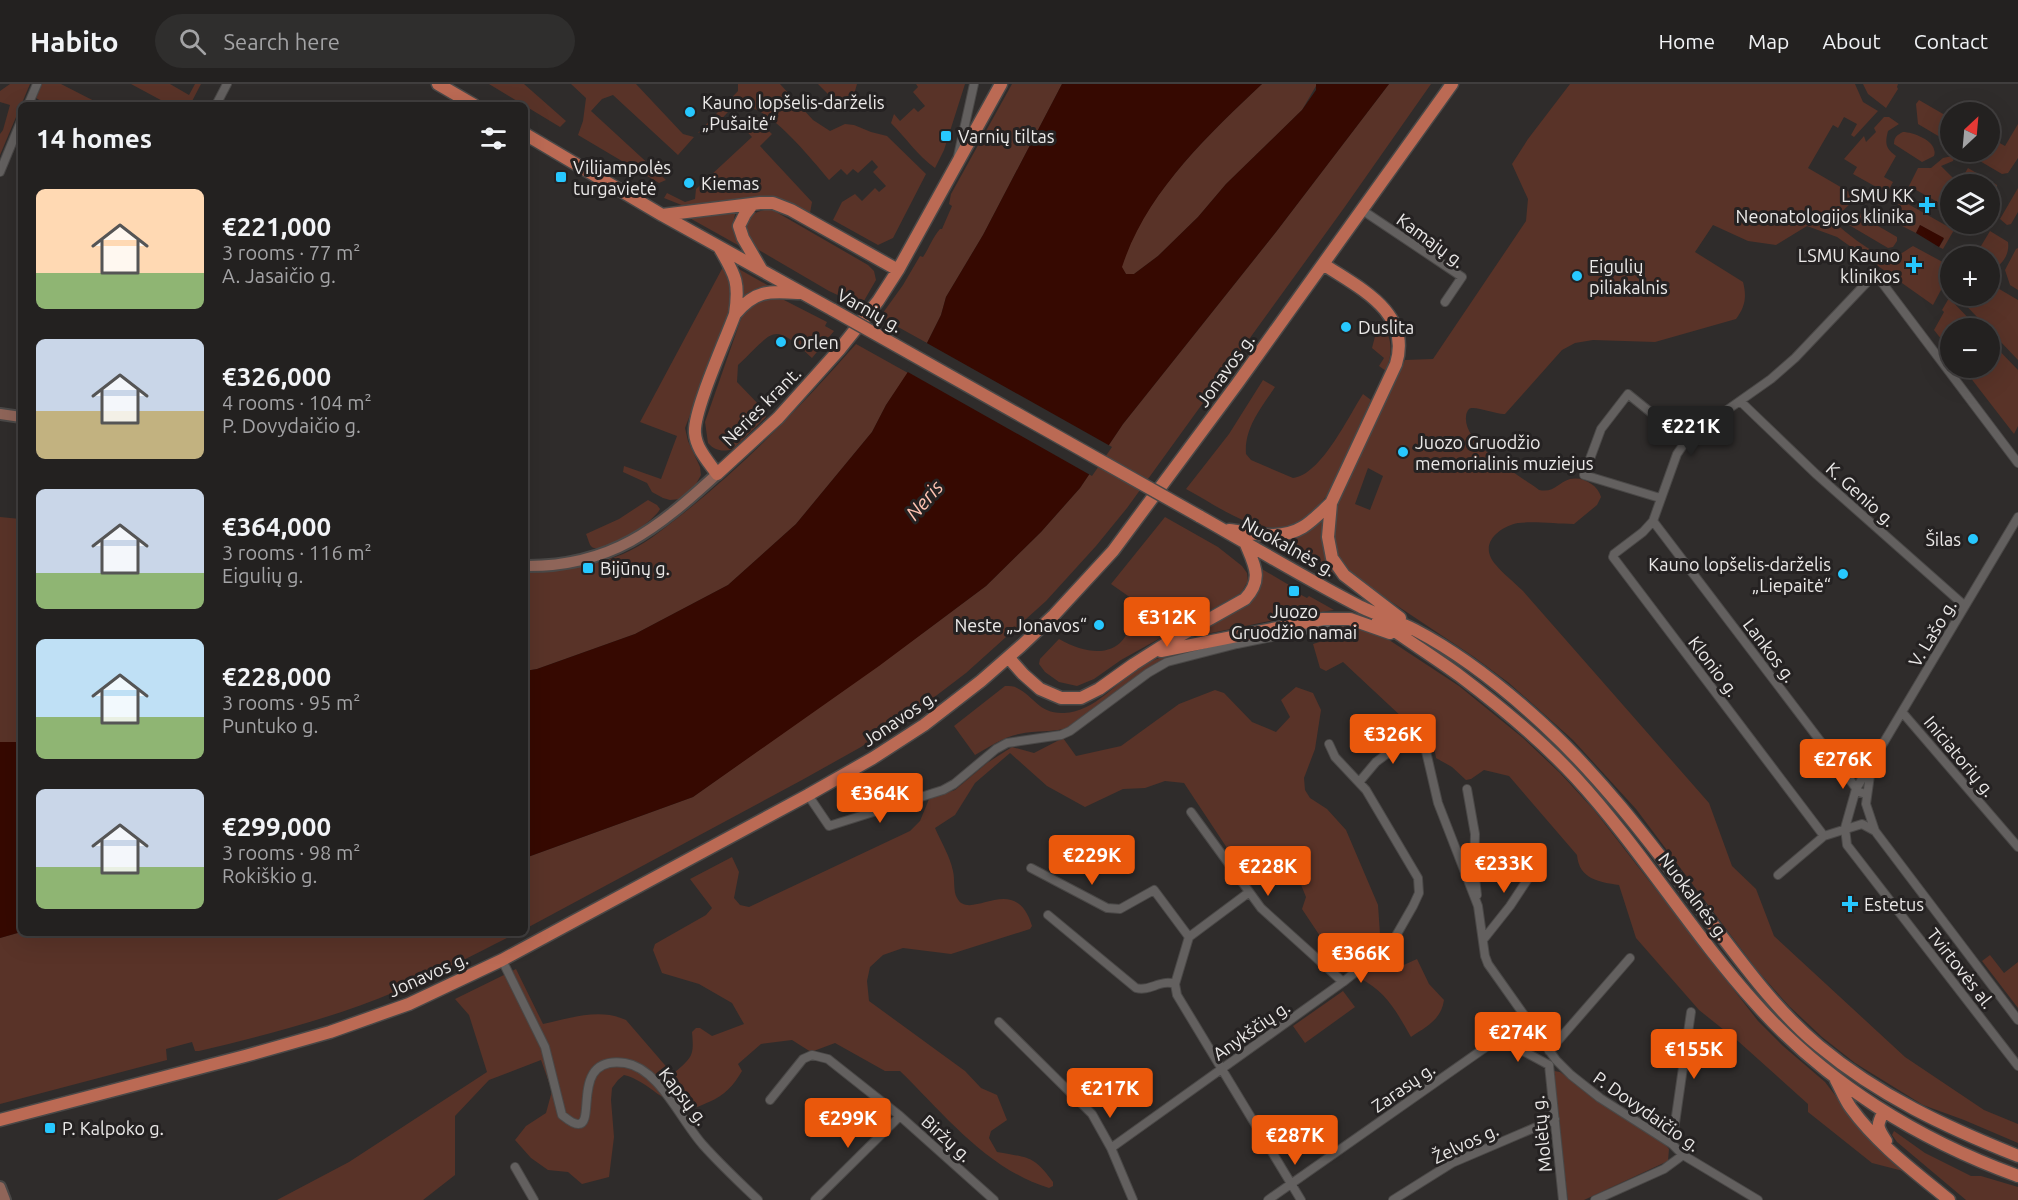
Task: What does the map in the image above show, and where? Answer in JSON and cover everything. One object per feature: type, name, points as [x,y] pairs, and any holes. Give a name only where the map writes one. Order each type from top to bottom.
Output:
[{"type":"main road","points":[[438,84],[469,102]]},
{"type":"main road","name":"Neries krant.","points":[[528,566],[575,561],[610,552],[633,541],[681,507],[778,418],[839,350],[878,301],[898,270],[1001,84]]},
{"type":"main road","name":"Jonavos g.","points":[[0,1120],[330,1032],[409,1004],[502,960],[808,795],[918,729],[1009,658],[1095,572],[1134,525],[1452,84]]},
{"type":"main road","name":"Varnių g.","points":[[528,136],[720,247],[1199,516]]},
{"type":"main road","points":[[752,204],[739,226],[743,238],[762,270]]},
{"type":"main road","points":[[662,214],[752,204],[782,205],[898,270]]},
{"type":"main road","points":[[717,474],[698,444],[695,434],[696,422],[735,314],[738,297],[736,278],[720,247]]},
{"type":"main road","points":[[1323,264],[1387,311],[1396,326],[1400,346],[1396,364],[1331,503],[1329,548],[1334,561],[1344,575],[1410,635]]},
{"type":"main road","points":[[735,314],[747,301],[765,292],[802,293]]},
{"type":"main road","points":[[0,414],[18,417]]},
{"type":"main road","points":[[1222,529],[1269,535],[1287,534],[1305,526],[1331,503]]},
{"type":"main road","name":"Nuokalnės g.","points":[[1199,516],[1410,635],[1457,655],[1506,692],[1578,758],[1629,814],[1752,975],[1788,1017],[1817,1045],[1860,1078],[1909,1107],[1943,1125],[2018,1156]]},
{"type":"main road","points":[[1009,658],[1040,689],[1071,700],[1088,696],[1134,664],[1245,599],[1256,582],[1257,576],[1245,542]]},
{"type":"main road","points":[[1154,652],[1289,629],[1323,618],[1350,619],[1410,635]]},
{"type":"main road","name":"Nuokalnės g.","points":[[1410,635],[1539,741],[1575,777],[1614,820],[1755,1003],[1782,1033],[1836,1079],[1884,1111],[1949,1147],[2018,1176]]},
{"type":"main road","points":[[1836,1079],[1850,1106],[1864,1124],[1895,1155],[1949,1200]]},
{"type":"main road","points":[[1884,1111],[1878,1128],[1895,1155]]},
{"type":"main road","points":[[0,1187],[5,1200]]},
{"type":"street","points":[[29,102],[37,84]]},
{"type":"street","points":[[218,102],[227,84]]},
{"type":"street","points":[[955,169],[974,84]]},
{"type":"street","points":[[0,172],[18,128]]},
{"type":"street","name":"Kamajų g.","points":[[1362,210],[1462,278],[1445,302]]},
{"type":"street","points":[[1653,521],[1677,454],[1686,441],[1771,379],[1872,277],[1877,276],[2015,460]]},
{"type":"street","points":[[1660,498],[1584,475],[1601,429],[1628,394],[1686,441]]},
{"type":"street","name":"K. Genio g.","points":[[1740,401],[1816,474],[1965,606]]},
{"type":"street","name":"V. Lašo g.","points":[[1845,828],[1856,789],[2018,517]]},
{"type":"street","name":"Lankos g.","points":[[1653,521],[1856,789],[1866,794]]},
{"type":"street","name":"Klonio g.","points":[[1653,521],[1613,557],[1824,836]]},
{"type":"street","points":[[808,795],[829,826],[906,803],[954,784],[996,749],[1007,743],[1061,735],[1167,662],[1289,629],[1326,626]]},
{"type":"street","name":"Iniciatorių g.","points":[[1902,712],[2018,847]]},
{"type":"street","name":"P. Dovydaičio g.","points":[[1360,781],[1376,762],[1412,735],[1425,747],[1438,803],[1478,906],[1488,964],[1549,1051],[1552,1062],[1600,1098],[1672,1144],[1683,1155],[1758,1200]]},
{"type":"street","name":"Anykščių g.","points":[[1111,1148],[1343,982],[1393,941],[1419,893],[1418,878],[1360,781],[1335,757],[1329,744]]},
{"type":"street","name":"V. Lašo g.","points":[[1872,764],[1866,794],[1868,814],[1875,831]]},
{"type":"street","points":[[1467,789],[1475,834],[1474,869],[1478,906]]},
{"type":"street","points":[[1191,812],[1248,893],[1271,918],[1343,982]]},
{"type":"street","points":[[1778,875],[1824,836],[1863,824],[1875,831]]},
{"type":"street","name":"Tvirtovės al.","points":[[1845,828],[1847,845],[2018,1066]]},
{"type":"street","name":"Tvirtovės al.","points":[[1875,831],[2018,1020]]},
{"type":"street","points":[[1483,940],[1510,906],[1541,859]]},
{"type":"street","points":[[1031,868],[1107,908],[1120,909],[1154,890],[1190,937]]},
{"type":"street","points":[[1248,893],[1190,937],[1175,984],[1178,995],[1301,1200]]},
{"type":"street","points":[[1048,915],[1136,988],[1143,989],[1164,982],[1175,984]]},
{"type":"street","points":[[1549,1051],[1630,958]]},
{"type":"street","name":"Kapsų g.","points":[[502,960],[545,1047],[562,1115],[574,1123],[583,1122],[586,1117],[588,1085],[597,1069],[623,1062],[637,1066],[654,1078],[701,1143],[759,1200]]},
{"type":"street","points":[[1672,1144],[1691,1012]]},
{"type":"street","name":"Zarasų g.","points":[[1268,1200],[1526,1018]]},
{"type":"street","points":[[999,1022],[1092,1114],[1111,1148],[1133,1200]]},
{"type":"street","points":[[1499,1038],[1552,1062]]},
{"type":"street","name":"Biržų g.","points":[[770,1100],[803,1059],[812,1055],[828,1059],[900,1116],[994,1200]]},
{"type":"street","name":"Molėtų g.","points":[[1552,1062],[1563,1200]]},
{"type":"street","points":[[815,1200],[900,1116]]},
{"type":"street","name":"Želvos g.","points":[[1393,1200],[1452,1163],[1555,1119]]},
{"type":"street","points":[[1595,1200],[1664,1169],[1683,1155]]},
{"type":"street","points":[[515,1167],[534,1200]]},
{"type":"shaded area","points":[[10,84],[30,84],[22,102],[18,102],[18,112],[0,155],[0,134],[10,105],[0,102],[0,91]]},
{"type":"shaded area","points":[[42,84],[61,84],[96,102],[43,102],[36,98]]},
{"type":"shaded area","points":[[131,84],[170,84],[189,95],[195,84],[201,84],[192,102],[164,102]]},
{"type":"shaded area","points":[[489,84],[524,84],[566,121],[560,127],[528,108],[528,102],[519,102]]},
{"type":"shaded area","points":[[571,84],[636,84],[683,134],[694,137],[678,155],[613,95],[602,99],[591,111],[666,180],[659,183],[578,135],[583,121],[586,98]]},
{"type":"shaded area","points":[[738,84],[780,84],[813,120],[830,131],[845,124],[887,136],[926,174],[893,238],[878,245],[833,220],[842,202],[855,194],[862,201],[875,188],[879,192],[886,186],[873,172],[878,167],[872,160],[858,173],[853,169],[847,175],[841,169],[829,180],[801,147],[776,123],[752,108],[741,106],[728,112],[712,129],[698,133],[738,91]]},
{"type":"shaded area","points":[[818,84],[857,84],[853,98],[841,103]]},
{"type":"shaded area","points":[[916,84],[965,84],[944,150],[935,168],[891,123],[894,114],[900,121],[914,108],[918,112],[925,106],[913,92],[918,87]]},
{"type":"shaded area","points":[[1012,84],[1062,84],[983,235],[946,297],[941,315],[927,343],[880,317],[920,256],[923,257],[942,229],[952,206],[949,204],[951,194]]},
{"type":"shaded area","points":[[1262,84],[1316,84],[1316,86],[1302,110],[1226,184],[1198,217],[1158,256],[1134,274],[1126,274],[1121,267],[1132,240],[1162,190],[1200,145]]},
{"type":"shaded area","points":[[1389,84],[1431,84],[1127,508],[1046,601],[966,673],[916,711],[861,747],[528,927],[528,857],[693,797],[986,586],[1041,532],[1080,488],[1123,424],[1276,232]]},
{"type":"shaded area","points":[[1570,84],[1855,84],[1863,102],[1878,111],[1854,137],[1851,135],[1857,124],[1844,117],[1838,128],[1833,125],[1808,168],[1868,203],[1850,204],[1841,213],[1838,221],[1841,228],[1861,243],[1887,258],[1897,256],[1913,246],[1940,261],[1940,292],[1933,305],[1837,237],[1807,226],[1776,245],[1748,241],[1713,225],[1695,252],[1743,282],[1744,302],[1736,319],[1655,342],[1593,340],[1575,343],[1562,350],[1505,414],[1469,409],[1466,417],[1467,427],[1473,438],[1494,458],[1539,490],[1549,490],[1575,478],[1589,482],[1597,489],[1601,497],[1597,505],[1574,524],[1538,522],[1518,523],[1506,527],[1491,540],[1489,551],[1491,558],[1523,591],[1709,803],[1732,866],[1756,889],[1774,936],[1905,1057],[1984,1110],[2018,1124],[2018,1143],[1923,1105],[1855,1063],[1822,1037],[1789,1006],[1757,970],[1636,809],[1573,740],[1509,683],[1474,657],[1345,571],[1333,548],[1336,509],[1405,360],[1433,359],[1526,221],[1528,199],[1512,164]],"holes":[[[1368,468],[1383,476],[1370,510],[1355,504]]]},
{"type":"shaded area","points":[[1863,84],[1898,84],[1898,89],[1886,108],[1868,94]]},
{"type":"shaded area","points":[[1919,100],[1940,112],[1940,137],[1918,124],[1916,104]]},
{"type":"shaded area","points":[[1884,117],[1889,117],[1899,124],[1888,131],[1887,135],[1888,148],[1896,156],[1884,177],[1893,182],[1887,193],[1853,174],[1857,167],[1844,159],[1864,136],[1866,142],[1876,132],[1874,128]]},
{"type":"shaded area","points":[[758,121],[772,134],[760,146],[812,202],[810,213],[773,197],[689,208],[664,198],[667,193],[685,202],[695,199],[696,189],[752,137],[740,124]]},
{"type":"shaded area","points":[[2018,124],[2018,158],[2008,173],[2002,174],[1982,162],[2000,162],[2000,143],[2005,146]]},
{"type":"shaded area","points":[[1903,132],[1919,136],[1929,142],[1935,151],[1934,156],[1922,162],[1894,144],[1896,136]]},
{"type":"shaded area","points":[[1940,160],[1951,162],[1941,166],[1949,174],[1940,174],[1940,203],[1909,186],[1918,168],[1931,168]]},
{"type":"shaded area","points":[[1968,168],[1978,174],[1964,174]]},
{"type":"shaded area","points":[[2018,188],[2018,212],[2011,224],[2007,225],[2000,219]]},
{"type":"shaded area","points":[[1901,200],[1940,222],[1940,234],[1952,234],[1945,246],[1940,248],[1939,247],[1944,239],[1920,225],[1916,233],[1890,220]]},
{"type":"shaded area","points":[[738,207],[734,229],[745,249],[686,216]]},
{"type":"shaded area","points":[[771,209],[868,265],[874,271],[876,280],[861,306],[829,291],[752,246],[744,227],[746,222],[754,214]]},
{"type":"shaded area","points":[[1859,213],[1897,237],[1893,247],[1888,248],[1849,225],[1852,215]]},
{"type":"shaded area","points":[[1988,234],[1995,234],[2008,242],[2008,252],[2000,263],[2000,246],[1981,246]]},
{"type":"shaded area","points":[[2018,248],[2018,290],[2010,285],[2005,270]]},
{"type":"shaded area","points":[[723,267],[733,280],[731,307],[685,428],[701,475],[696,484],[680,499],[670,500],[652,492],[647,483],[623,472],[624,466],[661,479],[677,436],[640,422]]},
{"type":"shaded area","points":[[737,268],[769,286],[761,287],[742,298],[742,279]]},
{"type":"shaded area","points":[[2000,289],[2018,300],[2018,360],[2000,341],[2000,318],[1978,318],[1967,306],[2000,306]]},
{"type":"shaded area","points":[[772,297],[784,300],[827,322],[825,326],[834,331],[812,358],[788,338],[774,334],[759,344],[738,365],[737,382],[763,409],[766,417],[733,449],[723,451],[716,449],[708,443],[705,422],[742,316],[747,307],[756,301]]},
{"type":"shaded area","points":[[1944,306],[1957,306],[1968,318],[1941,318],[1944,312],[1942,310]]},
{"type":"shaded area","points":[[1940,319],[1940,338],[1934,330]]},
{"type":"shaded area","points":[[1379,321],[1387,333],[1390,344],[1390,357],[1386,371],[1379,366],[1384,358],[1372,348]]},
{"type":"shaded area","points":[[856,344],[908,373],[886,405],[872,432],[796,524],[728,585],[635,634],[528,670],[528,571],[550,571],[599,562],[623,554],[653,537],[704,497],[750,456]]},
{"type":"shaded area","points":[[2000,351],[2018,370],[2018,426],[2014,434],[1971,378],[2000,378]]},
{"type":"shaded area","points":[[1263,380],[1275,387],[1251,427],[1246,454],[1251,460],[1293,478],[1314,467],[1333,444],[1363,394],[1371,400],[1329,492],[1312,512],[1295,523],[1278,528],[1260,526],[1243,520],[1186,489],[1229,434]]},
{"type":"shaded area","points":[[648,500],[660,509],[649,521],[607,547],[591,546],[586,534],[619,519]]},
{"type":"shaded area","points":[[1327,513],[1336,575],[1320,565],[1321,561],[1298,549],[1296,552],[1277,541]]},
{"type":"shaded area","points":[[0,517],[18,519],[18,742],[0,742]]},
{"type":"shaded area","points":[[1165,517],[1218,547],[1242,566],[1247,573],[1248,581],[1241,593],[1121,660],[1094,679],[1077,686],[1059,682],[1045,672],[1039,664],[1040,659],[1059,639],[1074,646],[1102,651],[1113,648],[1122,641],[1128,631],[1131,598],[1111,584]]},
{"type":"shaded area","points":[[1260,568],[1289,585],[1288,588],[1307,598],[1309,596],[1334,610],[1182,639],[1246,603]]},
{"type":"shaded area","points":[[1320,622],[1350,623],[1380,634],[1459,686],[1523,738],[1594,810],[1758,1021],[1825,1082],[1864,1133],[1903,1171],[1872,1163],[1808,1112],[1808,1104],[1739,1042],[1699,1010],[1636,938],[1619,885],[1597,881],[1586,874],[1577,855],[1509,776],[1484,770],[1466,780],[1452,767],[1436,758],[1434,747],[1343,662],[1326,671],[1320,668],[1313,644],[1326,640]]},
{"type":"shaded area","points":[[1270,634],[1166,658],[1144,671],[1071,727],[1013,735],[975,755],[954,726],[1005,686],[1017,688],[1049,711],[1064,713],[1075,711],[1096,702],[1142,666],[1172,653]]},
{"type":"shaded area","points":[[1296,687],[1313,693],[1321,710],[1315,749],[1304,778],[1305,790],[1310,798],[1327,809],[1346,830],[1378,905],[1380,934],[1371,954],[1353,951],[1348,960],[1322,939],[1302,909],[1306,897],[1295,870],[1262,875],[1231,854],[1184,783],[1165,781],[1145,788],[1123,789],[1085,807],[1047,786],[1010,753],[975,783],[955,815],[935,828],[952,865],[957,898],[963,904],[972,905],[1004,899],[1015,902],[1024,910],[1032,926],[1030,929],[951,954],[903,948],[883,955],[870,967],[867,981],[869,1001],[965,1071],[981,1088],[997,1095],[1007,1120],[991,1131],[989,1138],[997,1152],[1024,1157],[1035,1162],[1053,1182],[1053,1186],[1049,1188],[1027,1179],[986,1154],[900,1071],[885,1071],[835,1043],[811,1052],[792,1040],[761,1044],[738,1064],[742,1071],[728,1090],[714,1100],[696,1107],[682,1107],[673,1103],[633,1078],[624,1075],[612,1088],[614,1137],[609,1177],[582,1184],[568,1172],[548,1170],[531,1158],[515,1140],[526,1126],[546,1113],[552,1091],[541,1060],[489,1080],[455,1116],[455,1175],[423,1200],[277,1200],[349,1162],[487,1072],[469,1015],[455,999],[516,969],[543,1024],[595,1014],[616,1016],[626,1020],[670,1071],[675,1072],[689,1059],[693,1046],[692,1032],[696,1028],[712,1036],[744,1024],[732,1003],[699,984],[662,973],[653,950],[655,944],[706,915],[712,908],[690,879],[732,857],[739,872],[734,898],[740,905],[749,907],[910,831],[920,821],[929,799],[955,790],[987,763],[1012,747],[1034,753],[1063,738],[1076,756],[1121,746],[1179,704],[1215,690],[1224,693],[1252,722],[1276,732],[1290,717],[1281,700]]},
{"type":"shaded area","points":[[18,933],[18,936],[511,936],[427,978],[324,1018],[199,1051],[195,1051],[192,1042],[166,1049],[167,1060],[0,1104],[0,938]]},
{"type":"shaded area","points":[[1388,954],[1397,968],[1417,959],[1429,984],[1444,1000],[1436,1018],[1411,1037],[1395,1010],[1383,996],[1359,978]]},
{"type":"shaded area","points":[[1990,955],[2004,973],[2018,962],[2018,1008],[1982,961]]},
{"type":"shaded area","points":[[1343,991],[1355,1007],[1305,1043],[1293,1026]]},
{"type":"shaded area","points":[[1554,1071],[1560,1072],[1664,1143],[1669,1149],[1668,1161],[1584,1200],[1568,1200],[1552,1075]]},
{"type":"shaded area","points":[[1894,1131],[1925,1153],[1971,1176],[1981,1176],[2018,1187],[2018,1200],[1966,1200],[1897,1142],[1892,1135]]},
{"type":"water","name":"Neris","points":[[1062,84],[1262,84],[1200,145],[1162,190],[1146,214],[1122,267],[1126,274],[1134,274],[1158,256],[1198,217],[1226,184],[1302,110],[1316,90],[1316,84],[1389,84],[1276,232],[1123,424],[1080,488],[1041,532],[986,586],[879,666],[693,797],[528,857],[528,670],[635,634],[728,585],[796,524],[872,432],[886,405],[927,343],[941,315],[946,297],[983,235]]},
{"type":"water","points":[[1920,225],[1944,238],[1939,247],[1916,233]]},
{"type":"water","points":[[0,742],[18,742],[18,933],[0,938]]},
{"type":"pier","points":[[925,342],[1112,447],[1092,476],[906,371]]},
{"type":"place","name":"Kauno lopšelis-darželis „Pušaitė“","points":[[690,112]]},
{"type":"place","name":"Varnių tiltas","points":[[946,136]]},
{"type":"place","name":"Vilijampolės turgavietė","points":[[561,177]]},
{"type":"place","name":"Kiemas","points":[[689,183]]},
{"type":"place","name":"LSMU KK Neonatologijos klinika","points":[[1927,205]]},
{"type":"place","name":"LSMU Kauno klinikos","points":[[1914,265]]},
{"type":"place","name":"Eigulių piliakalnis","points":[[1577,276]]},
{"type":"place","name":"Duslita","points":[[1346,327]]},
{"type":"place","name":"Orlen","points":[[781,342]]},
{"type":"place","name":"Juozo Gruodžio memorialinis muziejus","points":[[1403,452]]},
{"type":"place","name":"Šilas","points":[[1973,539]]},
{"type":"place","name":"Bijūnų g.","points":[[588,568]]},
{"type":"place","name":"Kauno lopšelis-darželis „Liepaitė“","points":[[1843,574]]},
{"type":"place","name":"Juozo Gruodžio namai","points":[[1294,591]]},
{"type":"place","name":"Neste „Jonavos“","points":[[1099,625]]},
{"type":"place","name":"Estetus","points":[[1850,904]]},
{"type":"place","name":"P. Kalpoko g.","points":[[50,1128]]}]
